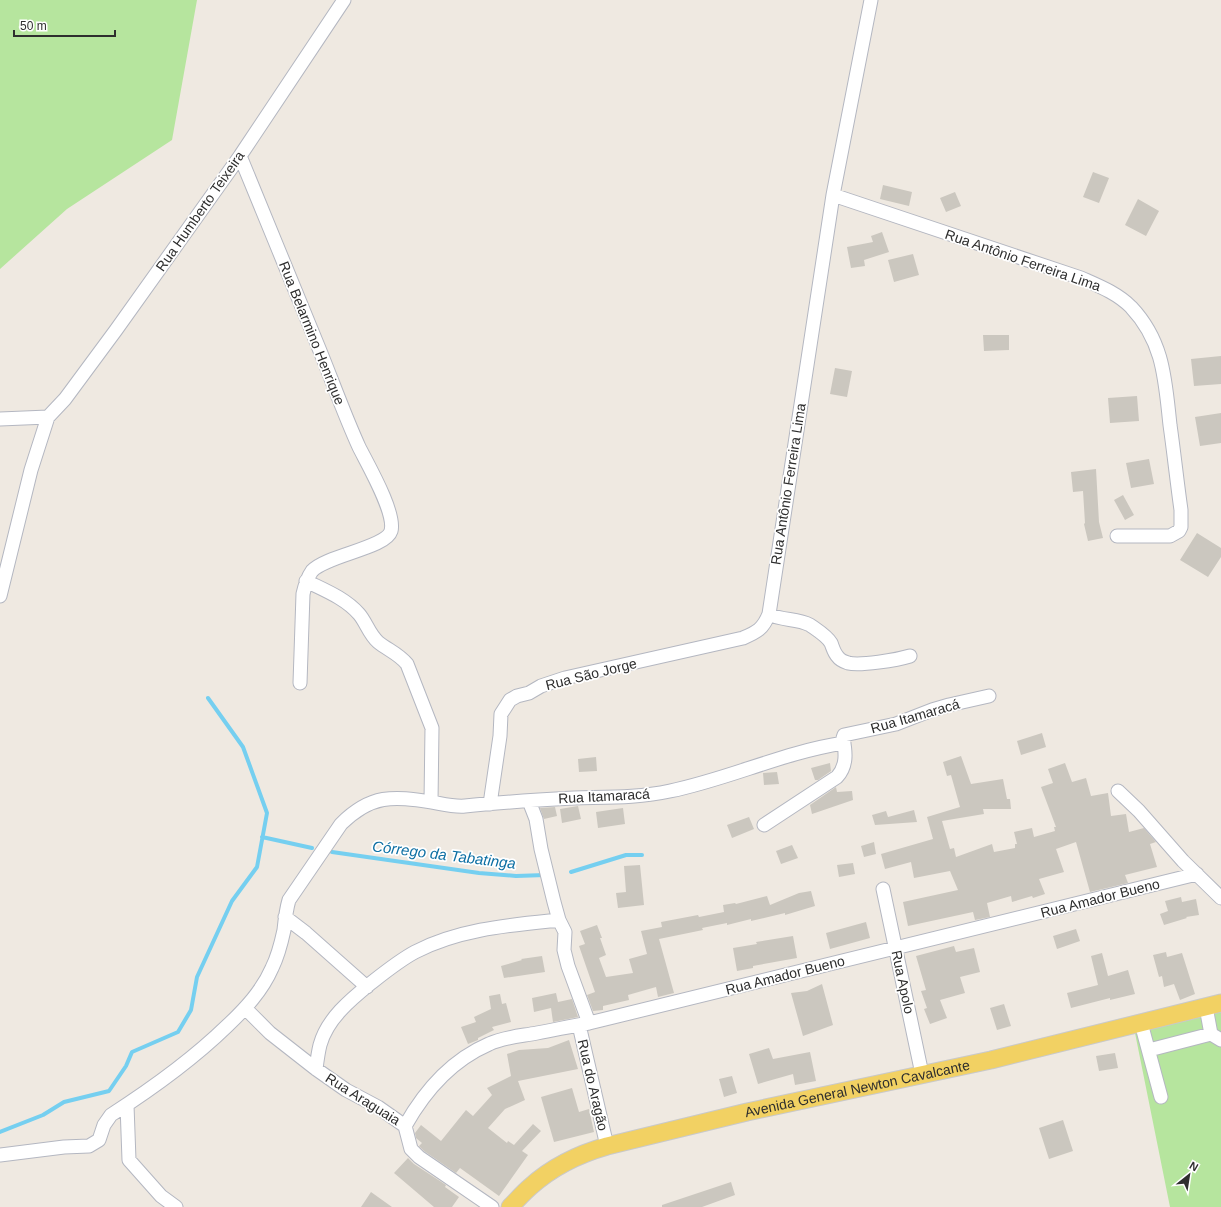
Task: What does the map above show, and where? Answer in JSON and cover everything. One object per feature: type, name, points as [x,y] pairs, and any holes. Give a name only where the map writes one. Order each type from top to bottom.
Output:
[{"type":"main road","name":"Avenida General Newton Cavalcante","points":[[510,1207],[530,1186],[564,1163],[587,1152],[607,1146],[747,1112],[991,1060],[1214,1005]]},
{"type":"street","name":"Rua Humberto Teixeira","points":[[0,596],[31,470],[48,417],[65,399],[116,330],[240,156],[344,0]]},
{"type":"street","name":"Rua Antônio Ferreira Lima","points":[[769,614],[833,195],[871,0]]},
{"type":"street","name":"Rua Belarmino Henrique","points":[[240,156],[357,441],[389,509],[392,524],[388,536],[375,544],[337,557],[318,566],[306,580]]},
{"type":"street","name":"Rua Antônio Ferreira Lima","points":[[833,195],[1081,278],[1109,290],[1130,306],[1144,323],[1156,345],[1164,374],[1181,510],[1181,527],[1179,531],[1170,536],[1117,536]]},
{"type":"street","points":[[0,419],[48,417]]},
{"type":"street","points":[[300,683],[306,580],[338,597],[358,612],[377,641],[402,658],[407,664],[432,728],[431,802]]},
{"type":"street","points":[[769,614],[777,618],[797,620],[810,626],[827,638],[832,644],[836,655],[846,663],[861,663],[910,656]]},
{"type":"street","name":"Rua São Jorge","points":[[490,804],[500,736],[501,714],[510,700],[517,696],[529,693],[541,686],[565,678],[743,638],[758,631],[764,624],[769,614]]},
{"type":"street","name":"Rua Itamaracá","points":[[0,1155],[64,1147],[89,1146],[98,1140],[107,1120],[111,1115],[176,1071],[215,1038],[252,1000],[272,970],[279,952],[285,917],[290,900],[296,889],[336,830],[350,814],[376,800],[396,798],[457,807],[529,801],[636,797],[670,791],[844,741],[844,735],[847,734],[896,724],[948,705],[989,696]]},
{"type":"street","points":[[764,825],[837,777],[842,771],[845,763],[844,741]]},
{"type":"street","points":[[1118,791],[1139,811],[1168,845],[1221,898]]},
{"type":"street","points":[[529,801],[536,819],[541,849],[559,920],[565,932],[564,950],[584,1024]]},
{"type":"street","name":"Rua Amador Bueno","points":[[404,1126],[436,1082],[455,1064],[471,1053],[490,1043],[584,1024],[1197,874]]},
{"type":"street","name":"Rua Apolo","points":[[883,889],[922,1074]]},
{"type":"street","points":[[285,917],[312,938],[367,987]]},
{"type":"street","points":[[316,1069],[320,1045],[329,1025],[348,1002],[385,972],[414,952],[456,936],[505,926],[559,920]]},
{"type":"street","points":[[1149,1050],[1216,1037],[1214,1005]]},
{"type":"street","name":"Rua Araguaia","points":[[245,1008],[270,1033],[316,1069],[346,1090],[378,1107],[404,1126],[411,1149],[419,1157],[492,1207]]},
{"type":"street","points":[[1141,1023],[1161,1097]]},
{"type":"street","name":"Rua do Aragão","points":[[584,1024],[607,1146]]},
{"type":"street","points":[[127,1105],[129,1160],[161,1196],[176,1207]]},
{"type":"green space","points":[[0,0],[197,0],[172,140],[67,209],[0,269]]},
{"type":"green space","points":[[1221,1011],[1221,1207],[1170,1207],[1135,1033]]},
{"type":"building","points":[[1093,172],[1109,178],[1099,203],[1083,197]]},
{"type":"building","points":[[883,185],[912,192],[909,206],[880,199]]},
{"type":"building","points":[[955,192],[961,206],[946,212],[940,198]]},
{"type":"building","points":[[1138,199],[1159,211],[1146,236],[1125,225]]},
{"type":"building","points":[[882,232],[889,252],[864,260],[865,266],[851,268],[847,247],[873,242],[871,236]]},
{"type":"building","points":[[913,254],[919,275],[894,282],[888,260]]},
{"type":"building","points":[[983,335],[1009,335],[1009,350],[984,351]]},
{"type":"building","points":[[1221,356],[1221,384],[1194,386],[1191,359]]},
{"type":"building","points":[[835,368],[852,371],[847,397],[830,394]]},
{"type":"building","points":[[1137,396],[1139,421],[1110,423],[1108,398]]},
{"type":"building","points":[[1221,413],[1221,443],[1200,446],[1195,417]]},
{"type":"building","points":[[1149,459],[1154,484],[1131,488],[1126,463]]},
{"type":"building","points":[[1096,469],[1099,522],[1103,538],[1088,541],[1084,524],[1083,491],[1073,492],[1071,472]]},
{"type":"building","points":[[1123,495],[1134,515],[1125,520],[1114,500]]},
{"type":"building","points":[[1197,533],[1221,548],[1221,557],[1208,577],[1180,560]]},
{"type":"building","points":[[1042,733],[1046,747],[1021,755],[1017,741]]},
{"type":"building","points":[[961,756],[971,784],[1003,779],[1007,799],[1010,799],[1011,809],[983,809],[984,814],[942,821],[950,849],[954,848],[956,857],[992,844],[994,852],[1015,848],[1015,844],[1017,844],[1014,832],[1032,828],[1034,837],[1055,831],[1054,827],[1056,827],[1041,787],[1053,783],[1048,769],[1065,763],[1072,782],[1086,778],[1091,796],[1108,793],[1111,816],[1126,814],[1129,832],[1144,828],[1156,842],[1150,844],[1157,867],[1125,875],[1128,883],[1090,892],[1076,842],[1056,849],[1064,872],[1039,879],[1045,894],[1012,902],[1011,896],[987,903],[990,917],[975,920],[973,912],[908,926],[903,902],[958,890],[950,871],[914,878],[911,862],[885,869],[881,854],[933,839],[927,817],[960,807],[951,775],[947,776],[943,762]]},
{"type":"building","points":[[596,757],[597,771],[579,772],[578,759]]},
{"type":"building","points":[[830,763],[831,771],[818,780],[815,780],[811,768]]},
{"type":"building","points":[[777,772],[779,784],[764,785],[763,773]]},
{"type":"building","points":[[836,787],[837,792],[852,791],[853,800],[812,814],[810,805]]},
{"type":"building","points":[[578,806],[581,819],[562,823],[560,809]]},
{"type":"building","points":[[555,807],[557,816],[544,819],[540,808]]},
{"type":"building","points":[[623,808],[625,824],[598,828],[596,812]]},
{"type":"building","points":[[914,810],[917,822],[875,825],[872,815],[886,811],[888,817]]},
{"type":"building","points":[[749,817],[754,829],[732,838],[727,825]]},
{"type":"building","points":[[874,842],[876,854],[864,857],[861,846]]},
{"type":"building","points":[[792,845],[798,858],[781,864],[776,851]]},
{"type":"building","points":[[853,863],[855,874],[839,877],[837,865]]},
{"type":"building","points":[[640,865],[644,905],[618,908],[616,893],[626,892],[624,866]]},
{"type":"building","points":[[811,891],[815,906],[785,915],[785,913],[727,925],[727,923],[702,928],[703,930],[659,939],[674,993],[658,997],[656,987],[628,995],[629,1000],[603,1006],[603,1010],[593,1011],[587,995],[595,992],[579,946],[585,944],[580,931],[597,925],[606,955],[599,958],[606,977],[633,973],[629,959],[647,954],[641,931],[662,927],[661,922],[724,912],[723,905],[736,904],[767,896],[770,905],[799,893]]},
{"type":"building","points":[[1181,897],[1182,902],[1196,899],[1199,915],[1186,917],[1187,918],[1164,925],[1160,914],[1168,911],[1165,901]]},
{"type":"building","points":[[866,922],[870,938],[830,949],[826,933]]},
{"type":"building","points":[[1076,929],[1080,941],[1057,949],[1053,936]]},
{"type":"building","points":[[793,936],[797,958],[753,966],[753,968],[737,971],[733,948],[757,944],[756,942]]},
{"type":"building","points":[[954,946],[956,952],[974,948],[980,972],[960,977],[965,993],[940,1000],[947,1018],[930,1024],[924,1009],[927,1008],[921,991],[926,990],[916,956]]},
{"type":"building","points":[[1166,952],[1167,957],[1182,953],[1195,994],[1180,1000],[1174,984],[1164,987],[1162,976],[1159,977],[1153,955]]},
{"type":"building","points":[[1102,953],[1108,976],[1128,970],[1135,994],[1110,1000],[1110,998],[1071,1008],[1067,993],[1098,985],[1091,956]]},
{"type":"building","points":[[542,956],[545,972],[504,978],[501,966],[522,960],[521,959]]},
{"type":"building","points":[[822,984],[833,1025],[803,1036],[791,993],[807,991]]},
{"type":"building","points":[[556,993],[558,1002],[572,999],[578,1017],[553,1022],[551,1008],[534,1012],[532,998]]},
{"type":"building","points":[[500,994],[502,1004],[506,1003],[511,1022],[492,1027],[494,1030],[478,1038],[478,1040],[468,1044],[461,1027],[476,1022],[474,1017],[491,1009],[489,996]]},
{"type":"building","points":[[1004,1004],[1011,1026],[997,1030],[990,1008]]},
{"type":"building","points":[[569,1040],[578,1069],[518,1081],[525,1100],[505,1109],[488,1128],[507,1143],[508,1141],[514,1145],[533,1124],[541,1131],[522,1151],[528,1155],[499,1196],[460,1168],[456,1173],[419,1146],[422,1143],[416,1138],[415,1133],[421,1125],[441,1141],[466,1110],[473,1116],[492,1095],[487,1088],[511,1076],[507,1054],[519,1050],[548,1048]]},
{"type":"building","points":[[769,1048],[773,1059],[810,1052],[816,1081],[795,1085],[793,1074],[758,1084],[749,1054]]},
{"type":"building","points":[[1115,1053],[1118,1068],[1099,1071],[1096,1056]]},
{"type":"building","points":[[732,1076],[737,1093],[724,1097],[719,1079]]},
{"type":"building","points":[[572,1088],[579,1112],[589,1109],[594,1132],[554,1142],[541,1097]]},
{"type":"building","points":[[1063,1120],[1073,1151],[1049,1159],[1039,1128]]},
{"type":"building","points":[[408,1158],[414,1164],[446,1185],[445,1187],[459,1197],[452,1207],[434,1207],[394,1173]]},
{"type":"building","points":[[731,1182],[735,1195],[702,1207],[662,1207],[662,1205]]},
{"type":"building","points":[[371,1192],[392,1207],[361,1207]]},
{"type":"waterway","name":"Córrego da Tabatinga","points":[[0,1132],[43,1115],[64,1102],[109,1091],[126,1066],[132,1052],[178,1032],[191,1010],[197,977],[232,901],[257,867],[267,813],[243,747],[208,698]]},
{"type":"waterway","name":"Córrego da Tabatinga","points":[[262,837],[312,848]]},
{"type":"waterway","name":"Córrego da Tabatinga","points":[[332,852],[479,873],[516,876],[545,875]]},
{"type":"waterway","name":"Córrego da Tabatinga","points":[[571,872],[626,855],[642,855]]}]
